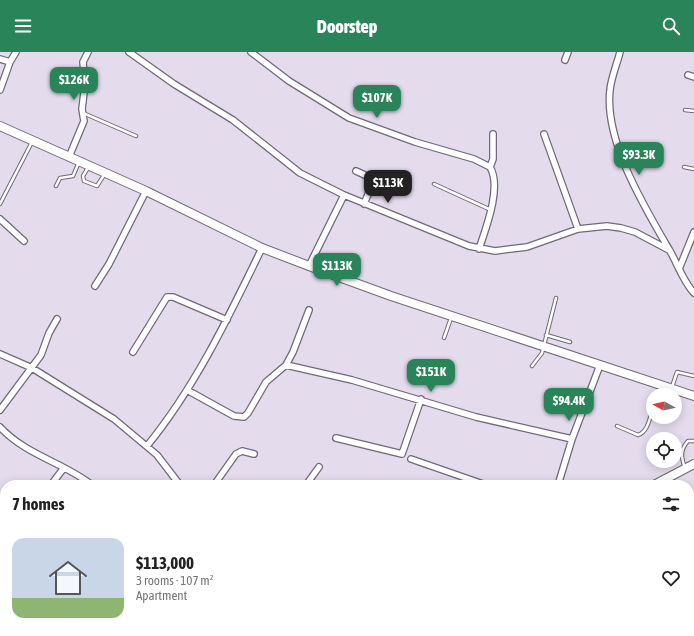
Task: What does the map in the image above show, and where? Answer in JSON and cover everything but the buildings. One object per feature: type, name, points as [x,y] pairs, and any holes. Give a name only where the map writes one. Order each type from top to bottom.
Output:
[{"type":"main road","points":[[0,126],[146,191],[262,248],[309,266],[452,315],[672,388]]},
{"type":"main road","points":[[682,392],[694,396]]},
{"type":"main road","points":[[672,480],[686,468],[694,464]]},
{"type":"street","points":[[0,90],[10,62],[16,52]]},
{"type":"street","points":[[69,157],[83,125],[82,113],[85,84],[83,62],[88,52]]},
{"type":"street","points":[[129,52],[174,84],[233,120],[300,173],[344,196],[478,249],[495,251],[527,247],[578,229],[607,226],[621,228],[669,250]]},
{"type":"street","points":[[251,52],[289,81],[349,118],[415,142],[474,159],[490,167],[494,177],[491,210],[478,249]]},
{"type":"street","points":[[565,60],[568,52]]},
{"type":"street","points":[[620,52],[610,89],[612,123],[628,173],[684,281],[694,293]]},
{"type":"street","points":[[0,59],[10,62]]},
{"type":"street","points":[[490,167],[493,159],[494,134]]},
{"type":"street","points":[[544,134],[578,229]]},
{"type":"street","points":[[356,171],[393,188]]},
{"type":"street","points":[[364,204],[374,180]]},
{"type":"street","points":[[95,286],[109,264],[146,191]]},
{"type":"street","points":[[309,266],[344,196]]},
{"type":"street","points":[[0,219],[24,241]]},
{"type":"street","points":[[679,270],[694,232]]},
{"type":"street","points":[[147,446],[170,418],[187,390],[227,320],[262,248]]},
{"type":"street","points":[[133,352],[167,297],[173,297],[227,320]]},
{"type":"street","points":[[187,390],[234,416],[244,417],[248,413],[266,382],[286,365],[293,352],[309,310]]},
{"type":"street","points":[[0,410],[41,355],[49,333],[57,319]]},
{"type":"street","points":[[0,354],[32,368],[98,408],[147,446],[162,460],[176,480]]},
{"type":"street","points":[[286,365],[352,380],[421,399],[476,417],[572,439]]},
{"type":"street","points":[[560,480],[572,439],[600,365]]},
{"type":"street","points":[[336,438],[402,454],[421,399]]},
{"type":"street","points":[[0,427],[17,443],[83,480]]},
{"type":"street","points":[[218,480],[236,454],[242,451],[254,454]]},
{"type":"street","points":[[411,458],[472,480]]},
{"type":"street","points":[[310,480],[319,467]]},
{"type":"street","points":[[55,480],[63,469]]},
{"type":"lane","points":[[685,110],[694,111]]},
{"type":"lane","points":[[82,113],[136,136]]},
{"type":"lane","points":[[0,204],[33,140]]},
{"type":"lane","points":[[56,186],[60,178],[73,176],[79,161]]},
{"type":"lane","points":[[89,166],[83,179],[95,186],[99,185],[105,173]]},
{"type":"lane","points":[[684,167],[694,169]]},
{"type":"lane","points":[[434,184],[491,210]]},
{"type":"lane","points":[[532,366],[542,353],[556,298]]},
{"type":"lane","points":[[444,338],[452,315]]},
{"type":"lane","points":[[546,335],[570,342]]},
{"type":"lane","points":[[672,388],[677,372],[694,376]]},
{"type":"lane","points":[[617,426],[638,434],[642,434],[645,431],[647,424]]},
{"type":"lane","points":[[686,468],[682,459],[682,451],[688,442],[694,441]]}]
